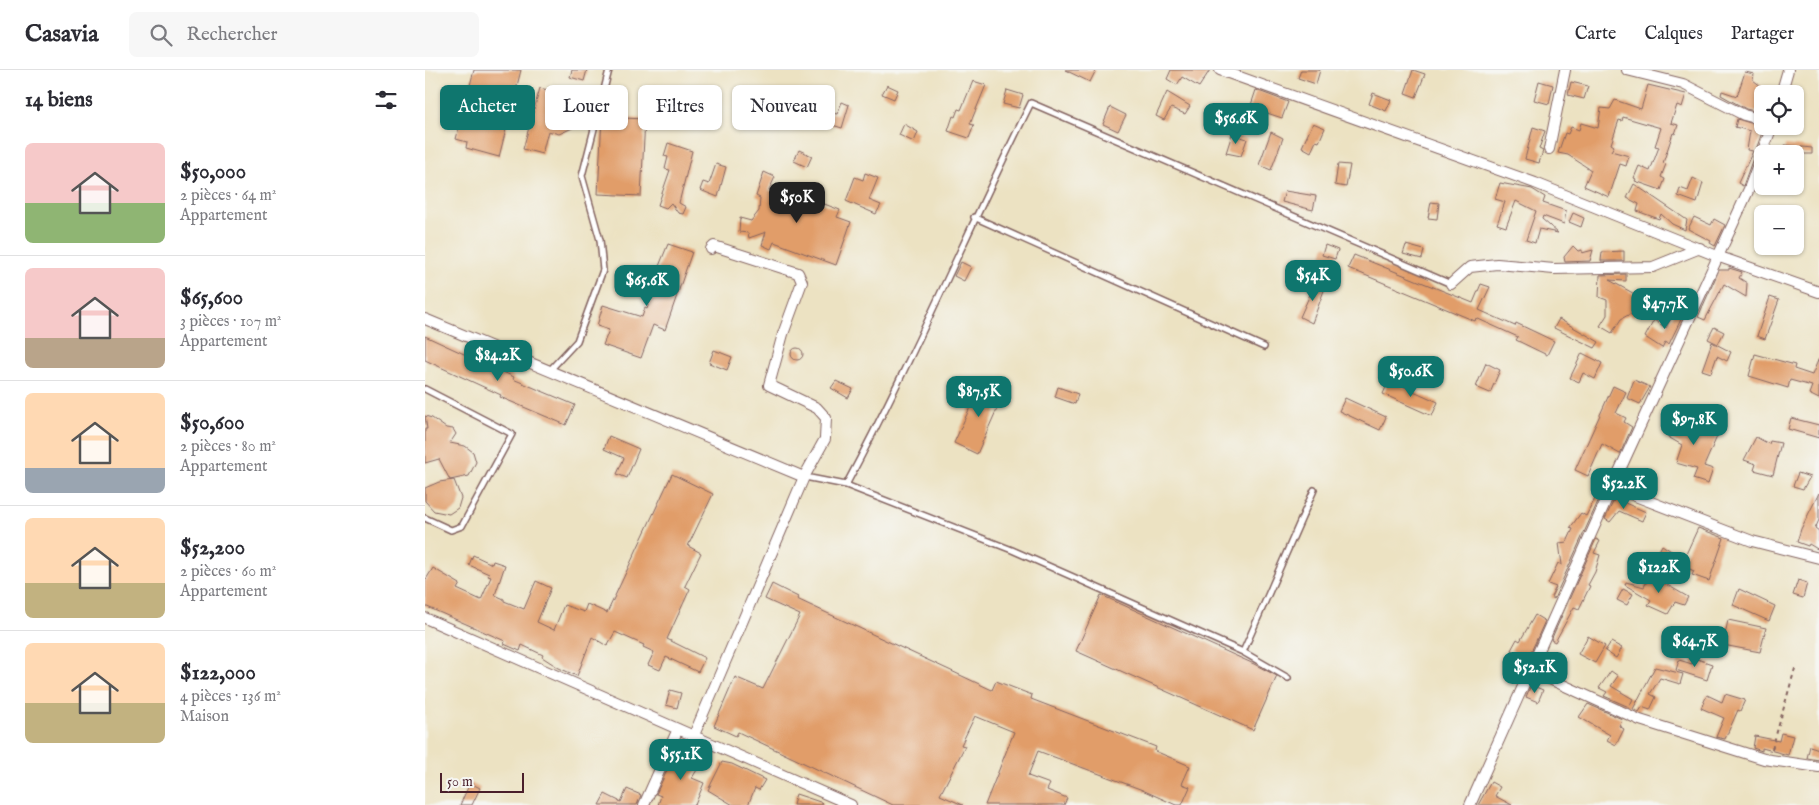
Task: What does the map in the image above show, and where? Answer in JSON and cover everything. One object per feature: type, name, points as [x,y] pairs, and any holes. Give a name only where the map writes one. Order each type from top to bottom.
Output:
[{"type":"street","points":[[1220,70],[1535,183],[1717,256],[1819,292]]},
{"type":"street","points":[[1549,149],[1565,70]]},
{"type":"street","points":[[1627,70],[1683,84],[1744,115],[1754,118]]},
{"type":"street","points":[[1784,85],[1788,70]]},
{"type":"street","points":[[1471,805],[1612,488],[1749,189],[1769,135]]},
{"type":"street","points":[[694,735],[804,477],[825,439],[826,418],[817,408],[769,385],[783,334],[802,282],[799,273],[714,246],[711,249]]},
{"type":"street","points":[[1451,284],[1470,267],[1497,264],[1554,269],[1653,267],[1700,248]]},
{"type":"street","points":[[425,319],[804,477]]},
{"type":"street","points":[[1612,488],[1752,541],[1819,558]]},
{"type":"street","points":[[425,618],[694,735],[832,801],[851,805]]},
{"type":"street","points":[[1530,670],[1640,720],[1769,759],[1819,767]]},
{"type":"street","points":[[644,805],[678,729]]},
{"type":"lane","points":[[549,371],[577,341],[603,270],[600,240],[582,176],[609,70]]},
{"type":"lane","points":[[846,485],[888,407],[974,217],[1031,103],[1451,284]]},
{"type":"lane","points":[[974,217],[1264,347]]},
{"type":"lane","points":[[425,389],[512,434],[462,526],[451,530],[425,518]]},
{"type":"lane","points":[[804,477],[846,485],[1011,550],[1243,652],[1289,678]]},
{"type":"lane","points":[[1243,652],[1314,490]]},
{"type":"path","points":[[1769,759],[1796,665]]},
{"type":"building","points":[[474,70],[521,70],[517,85],[470,85]]},
{"type":"building","points":[[572,70],[587,70],[584,81],[570,77]]},
{"type":"building","points":[[1065,70],[1096,70],[1090,82]]},
{"type":"building","points":[[1171,70],[1210,70],[1199,87],[1182,77],[1177,85],[1167,79]]},
{"type":"building","points":[[1301,70],[1320,70],[1316,84],[1298,78]]},
{"type":"building","points":[[1413,70],[1425,74],[1416,97],[1405,93]]},
{"type":"building","points":[[1745,72],[1754,74],[1753,80],[1760,85],[1754,85],[1754,111],[1746,109],[1721,95],[1722,91],[1737,96]]},
{"type":"building","points":[[973,81],[986,85],[970,124],[974,125],[969,138],[948,131],[953,116],[955,117],[958,109],[961,110]]},
{"type":"building","points":[[1539,81],[1553,85],[1549,104],[1534,100]]},
{"type":"building","points":[[1571,82],[1588,86],[1584,99],[1568,95]]},
{"type":"building","points":[[887,85],[898,90],[894,99],[882,94]]},
{"type":"building","points":[[1648,85],[1686,94],[1682,107],[1677,105],[1671,123],[1678,125],[1675,134],[1673,133],[1663,163],[1666,164],[1661,177],[1665,179],[1661,190],[1635,181],[1636,179],[1634,178],[1639,166],[1650,171],[1659,147],[1655,146],[1661,128],[1623,117],[1622,121],[1619,120],[1611,144],[1614,146],[1611,151],[1629,156],[1626,166],[1620,164],[1609,197],[1584,186],[1591,170],[1568,155],[1558,153],[1565,133],[1568,134],[1571,127],[1579,130],[1581,123],[1598,128],[1601,108],[1610,109],[1615,100],[1641,109]]},
{"type":"building","points":[[540,88],[545,89],[545,130],[568,130],[559,134],[548,131],[542,154],[523,149],[528,130],[535,130],[535,106]]},
{"type":"building","points":[[1007,90],[1023,95],[1019,108],[1003,104]]},
{"type":"building","points":[[1256,90],[1288,102],[1282,118],[1264,112],[1263,116],[1249,111]]},
{"type":"building","points":[[1167,92],[1190,106],[1185,114],[1171,108],[1164,120],[1156,116]]},
{"type":"building","points":[[1373,93],[1391,100],[1386,111],[1369,104]]},
{"type":"building","points":[[842,102],[849,105],[842,128],[835,126],[835,114],[837,114]]},
{"type":"building","points":[[1110,107],[1126,115],[1118,131],[1103,124]]},
{"type":"building","points":[[628,118],[638,119],[638,130],[644,130],[641,196],[598,194],[601,130],[628,130]]},
{"type":"building","points":[[1737,119],[1754,124],[1754,135],[1761,135],[1758,145],[1754,145],[1754,155],[1743,186],[1738,183],[1753,151],[1747,150],[1750,131],[1735,127]]},
{"type":"building","points":[[1313,123],[1325,128],[1319,142],[1316,141],[1311,152],[1302,147]]},
{"type":"building","points":[[904,124],[918,132],[914,142],[899,135]]},
{"type":"building","points":[[1533,127],[1545,131],[1539,149],[1543,151],[1539,163],[1525,159]]},
{"type":"building","points":[[458,130],[506,130],[499,157],[466,148],[467,142],[456,139]]},
{"type":"building","points":[[1271,132],[1283,138],[1271,170],[1259,165]]},
{"type":"building","points":[[1232,134],[1247,139],[1241,156],[1226,153]]},
{"type":"building","points":[[668,143],[692,151],[679,203],[686,207],[683,214],[678,213],[671,203],[666,208],[658,205],[670,170],[665,169],[668,157],[664,156]]},
{"type":"building","points":[[1804,147],[1812,148],[1812,154],[1804,154]]},
{"type":"building","points":[[799,150],[812,156],[807,167],[794,161]]},
{"type":"building","points":[[716,164],[726,167],[718,197],[700,190],[703,182],[709,184]]},
{"type":"building","points":[[1338,164],[1350,165],[1346,187],[1335,185]]},
{"type":"building","points":[[764,172],[775,177],[769,190],[791,199],[793,191],[806,195],[806,197],[840,210],[837,217],[851,222],[836,265],[774,242],[771,249],[762,245],[766,232],[749,238],[748,233],[739,232],[740,218],[751,221],[759,211],[760,198],[756,196]]},
{"type":"building","points":[[865,173],[878,178],[869,200],[881,205],[876,214],[846,201],[855,177],[863,180]]},
{"type":"building","points":[[1693,178],[1703,183],[1697,203],[1678,196],[1680,188],[1688,191]]},
{"type":"building","points":[[1500,183],[1532,189],[1545,197],[1543,203],[1566,211],[1564,224],[1543,216],[1542,219],[1558,233],[1539,229],[1535,243],[1526,240],[1536,211],[1516,201],[1506,227],[1497,224],[1505,202],[1495,199]]},
{"type":"building","points":[[1634,184],[1687,220],[1685,230],[1672,224],[1661,214],[1659,219],[1637,211],[1639,204],[1627,198]]},
{"type":"building","points":[[1285,191],[1316,196],[1313,210],[1282,202]]},
{"type":"building","points":[[1431,202],[1439,203],[1437,219],[1428,218]]},
{"type":"building","points":[[1573,213],[1584,218],[1581,227],[1569,222]]},
{"type":"building","points":[[1694,217],[1711,225],[1714,219],[1725,225],[1715,246],[1710,243],[1711,241],[1688,229]]},
{"type":"building","points":[[668,244],[692,252],[665,330],[653,325],[641,358],[603,345],[609,330],[597,326],[603,305],[642,317],[645,308],[647,309],[654,287],[651,286]]},
{"type":"building","points":[[1325,245],[1338,250],[1335,259],[1322,255]]},
{"type":"building","points":[[1406,245],[1424,250],[1422,259],[1403,254]]},
{"type":"building","points":[[1573,246],[1578,251],[1582,250],[1582,253],[1593,250],[1590,261],[1565,262],[1564,257]]},
{"type":"building","points":[[1624,251],[1624,261],[1601,261],[1602,252]]},
{"type":"building","points":[[1354,255],[1473,303],[1481,284],[1490,287],[1479,310],[1515,326],[1516,323],[1554,341],[1547,355],[1516,340],[1518,337],[1476,318],[1475,321],[1348,268]]},
{"type":"building","points":[[961,262],[971,267],[964,281],[954,276]]},
{"type":"building","points":[[1729,268],[1742,272],[1739,278],[1747,283],[1746,297],[1724,284],[1705,320],[1698,317],[1719,270],[1729,270]]},
{"type":"building","points":[[1626,274],[1626,281],[1609,280],[1642,298],[1633,316],[1630,314],[1621,319],[1612,333],[1600,326],[1607,315],[1607,300],[1599,297],[1600,275]]},
{"type":"building","points":[[1316,281],[1326,285],[1312,323],[1300,317]]},
{"type":"building","points":[[1770,297],[1779,300],[1765,339],[1757,336]]},
{"type":"building","points":[[1677,307],[1685,311],[1669,344],[1665,342],[1662,348],[1645,337],[1654,320],[1666,328]]},
{"type":"building","points":[[1559,319],[1599,342],[1595,348],[1554,328]]},
{"type":"building","points":[[1714,327],[1724,332],[1718,344],[1708,339]]},
{"type":"building","points":[[425,336],[514,377],[513,379],[575,405],[566,425],[500,397],[501,395],[425,360]]},
{"type":"building","points":[[1712,342],[1731,352],[1727,361],[1717,356],[1711,373],[1702,370]]},
{"type":"building","points":[[799,348],[802,349],[802,359],[795,360],[792,359],[791,352],[792,349]]},
{"type":"building","points":[[714,350],[732,357],[727,370],[709,363]]},
{"type":"building","points":[[1582,353],[1602,363],[1595,379],[1583,373],[1579,382],[1570,378]]},
{"type":"building","points":[[1755,354],[1795,365],[1794,369],[1812,375],[1819,358],[1819,399],[1809,394],[1812,386],[1790,380],[1788,388],[1749,376]]},
{"type":"building","points":[[1486,363],[1500,370],[1490,393],[1476,387]]},
{"type":"building","points":[[1389,380],[1438,402],[1432,416],[1383,394]]},
{"type":"building","points":[[1634,380],[1650,387],[1640,404],[1627,398]]},
{"type":"building","points":[[836,381],[853,389],[848,398],[831,388]]},
{"type":"building","points":[[981,383],[1004,393],[977,454],[954,443]]},
{"type":"building","points":[[1613,386],[1626,392],[1616,413],[1626,418],[1624,422],[1632,427],[1620,454],[1602,444],[1588,476],[1575,470]]},
{"type":"building","points":[[1058,387],[1078,394],[1075,404],[1055,397]]},
{"type":"building","points":[[1345,398],[1386,417],[1380,430],[1339,411]]},
{"type":"building","points":[[1684,414],[1694,423],[1695,420],[1719,432],[1704,466],[1713,469],[1708,484],[1693,479],[1697,469],[1676,463],[1682,445],[1668,437],[1670,431]]},
{"type":"building","points":[[425,416],[432,418],[446,428],[453,429],[456,434],[450,443],[465,446],[473,452],[476,462],[469,476],[450,480],[439,459],[425,463],[425,429],[427,429]]},
{"type":"building","points":[[1791,418],[1819,425],[1819,438],[1788,429]]},
{"type":"building","points":[[609,436],[639,449],[627,478],[617,474],[624,458],[604,449]]},
{"type":"building","points":[[1756,437],[1769,444],[1770,441],[1781,443],[1773,475],[1754,470],[1756,464],[1744,460]]},
{"type":"building","points":[[1628,469],[1637,473],[1630,487],[1621,483]]},
{"type":"building","points":[[1798,473],[1810,477],[1803,489],[1793,486]]},
{"type":"building","points":[[672,474],[713,494],[688,546],[701,553],[685,586],[690,589],[667,639],[705,658],[698,672],[666,657],[660,670],[648,665],[654,652],[643,647],[644,645],[615,632],[607,646],[592,637],[577,676],[559,668],[542,657],[543,655],[522,645],[520,651],[504,644],[505,641],[425,606],[425,581],[433,568],[460,584],[457,589],[481,600],[491,577],[488,576],[489,574],[469,565],[473,555],[492,564],[493,561],[505,565],[495,595],[504,599],[504,601],[524,609],[536,581],[551,588],[537,622],[554,630],[564,605],[584,612],[587,604],[607,613]]},
{"type":"building","points":[[454,480],[461,498],[458,508],[449,514],[434,511],[425,501],[425,488],[439,482]]},
{"type":"building","points":[[1598,483],[1605,486],[1554,599],[1551,597],[1556,587],[1548,584],[1558,563],[1562,565],[1559,543],[1567,542],[1573,529],[1570,528],[1581,513],[1586,516],[1598,493],[1595,492]]},
{"type":"building","points":[[1819,493],[1819,520],[1815,529],[1819,532],[1819,550],[1809,544],[1808,546],[1797,542],[1801,529]]},
{"type":"building","points":[[1616,496],[1626,500],[1625,503],[1646,512],[1642,521],[1619,511],[1610,522],[1605,519]]},
{"type":"building","points":[[1698,528],[1724,538],[1709,581],[1692,575],[1694,571],[1681,565]]},
{"type":"building","points":[[1596,539],[1600,541],[1594,553],[1600,555],[1595,572],[1588,585],[1590,586],[1579,609],[1574,607],[1555,642],[1551,640]]},
{"type":"building","points":[[1662,545],[1679,556],[1675,564],[1658,553]]},
{"type":"building","points":[[1650,575],[1688,597],[1684,605],[1675,602],[1668,614],[1648,605],[1651,600],[1625,585],[1626,582],[1644,587]]},
{"type":"building","points":[[1798,580],[1807,583],[1803,598],[1793,595]]},
{"type":"building","points":[[772,584],[798,597],[797,599],[992,690],[996,681],[1032,695],[1031,699],[1156,747],[1155,751],[1190,766],[1182,784],[1190,787],[1182,805],[1176,805],[1140,789],[1038,751],[1028,776],[1050,784],[1047,790],[1067,798],[1064,805],[985,805],[1014,732],[975,716],[961,745],[965,746],[940,795],[963,805],[893,805],[738,732],[736,736],[714,726],[735,677],[763,689],[800,615],[765,599]]},
{"type":"building","points":[[1623,589],[1633,594],[1627,605],[1617,600]]},
{"type":"building","points":[[1739,589],[1775,606],[1769,621],[1733,605]]},
{"type":"building","points":[[1101,595],[1277,676],[1253,730],[1076,651]]},
{"type":"building","points":[[1535,615],[1545,621],[1517,683],[1510,680],[1520,656],[1511,650],[1517,639],[1520,641]]},
{"type":"building","points":[[1728,620],[1766,628],[1760,652],[1723,645]]},
{"type":"building","points":[[1588,636],[1605,646],[1595,663],[1578,654]]},
{"type":"building","points":[[1611,642],[1622,648],[1616,658],[1605,651]]},
{"type":"building","points":[[1545,655],[1556,660],[1552,670],[1540,665]]},
{"type":"building","points":[[1694,658],[1712,664],[1707,680],[1676,670],[1679,660],[1692,664]]},
{"type":"building","points":[[1655,667],[1683,674],[1680,684],[1660,678],[1650,694],[1656,697],[1650,710],[1642,707],[1639,712],[1633,709]]},
{"type":"building","points":[[1611,671],[1618,676],[1611,686],[1633,699],[1629,707],[1604,696],[1607,692],[1599,688]]},
{"type":"building","points":[[1531,685],[1543,690],[1538,702],[1526,697]]},
{"type":"building","points":[[670,690],[681,693],[677,708],[666,705]]},
{"type":"building","points":[[1725,694],[1745,700],[1740,711],[1738,710],[1725,739],[1716,737],[1724,718],[1701,708],[1707,695],[1722,702]]},
{"type":"building","points":[[1588,704],[1622,719],[1619,726],[1624,729],[1616,745],[1607,740],[1610,735],[1579,717]]},
{"type":"building","points":[[1781,733],[1793,736],[1788,755],[1762,748],[1762,751],[1753,748],[1755,736],[1779,741]]},
{"type":"building","points":[[1810,746],[1819,749],[1819,760],[1807,758]]},
{"type":"building","points":[[678,747],[703,760],[692,778],[704,783],[695,805],[658,805],[661,796],[656,794]]},
{"type":"building","points":[[722,762],[732,764],[765,780],[759,790],[755,788],[748,805],[733,805],[708,790]]},
{"type":"building","points":[[1491,782],[1500,787],[1495,796],[1512,805],[1478,805]]},
{"type":"building","points":[[470,783],[480,788],[472,805],[460,805]]},
{"type":"building","points":[[627,789],[641,795],[637,805],[599,805],[605,794],[621,802]]},
{"type":"building","points":[[796,794],[823,803],[822,805],[793,805]]}]
